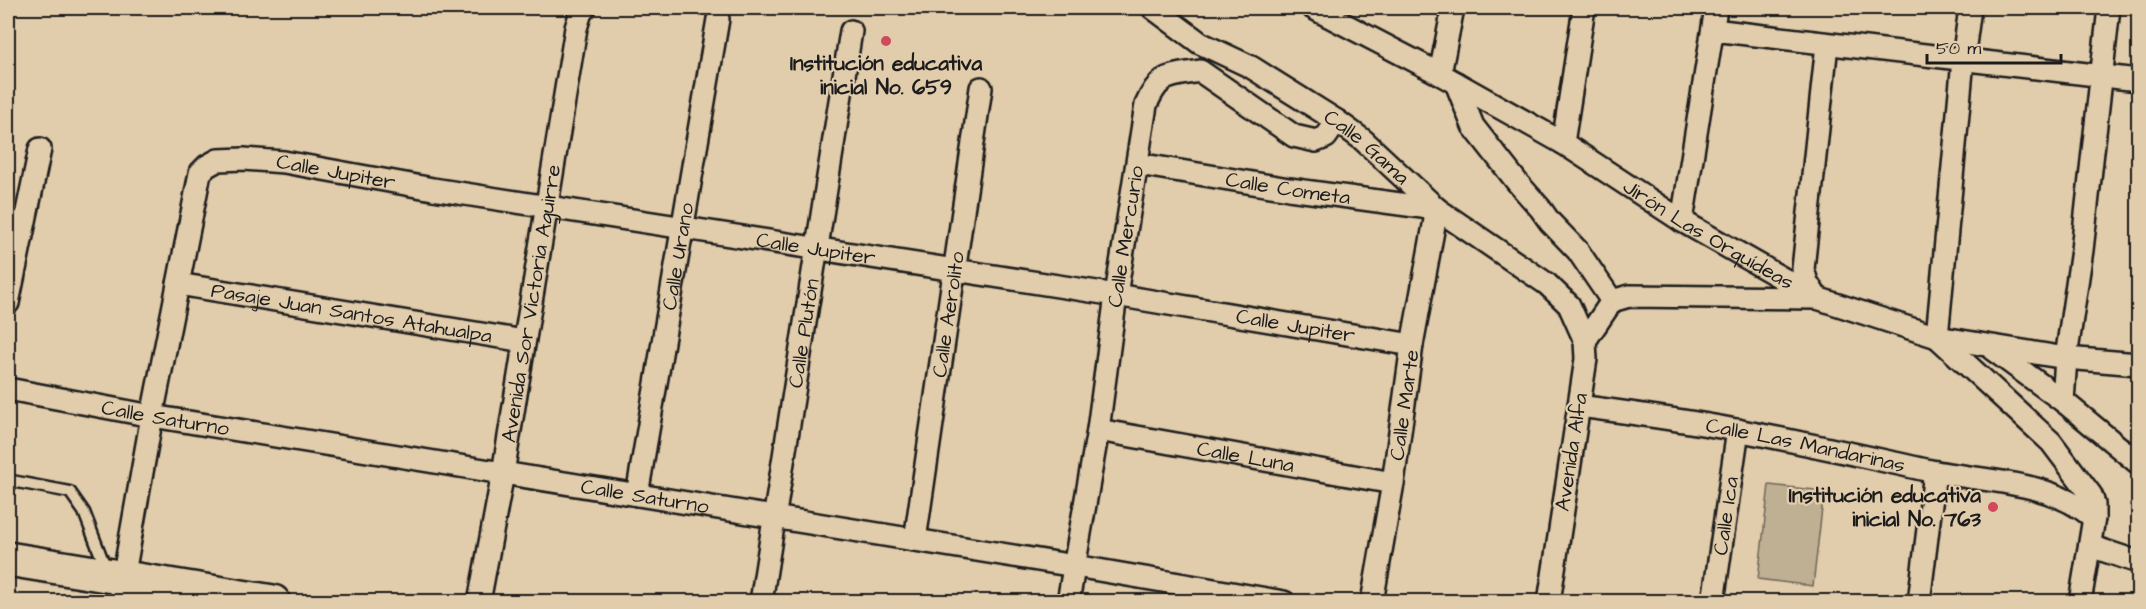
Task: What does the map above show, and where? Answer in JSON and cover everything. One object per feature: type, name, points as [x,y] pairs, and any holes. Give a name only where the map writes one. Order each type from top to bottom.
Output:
[{"type":"highway","points":[[8,559],[117,584],[273,602]]},
{"type":"street","name":"Avenida Sor Victoria Aguirre","points":[[479,602],[503,473],[576,28],[581,12],[585,8]]},
{"type":"street","name":"Calle Gama","points":[[1153,8],[1200,43],[1251,67],[1337,121],[1363,140],[1437,209],[1546,284],[1569,305]]},
{"type":"street","name":"Jirón Las Orquídeas","points":[[1313,8],[1348,16],[1448,79],[1563,143],[1682,221],[1817,298],[1937,337],[2066,358],[2139,364]]},
{"type":"street","points":[[1453,8],[1448,79],[1473,126],[1550,222],[1578,251],[1612,302]]},
{"type":"street","points":[[1563,143],[1584,8]]},
{"type":"street","points":[[1682,221],[1716,8]]},
{"type":"street","points":[[1970,8],[1937,337],[2051,442],[2091,495],[2094,504],[2094,518],[2080,602]]},
{"type":"street","points":[[2063,401],[2066,358],[2082,250],[2109,8]]},
{"type":"street","name":"Calle Urano","points":[[637,495],[718,19]]},
{"type":"street","points":[[1713,30],[2139,80]]},
{"type":"street","name":"Calle Plutón","points":[[761,602],[851,31]]},
{"type":"street","points":[[1817,298],[1806,282],[1803,269],[1827,44]]},
{"type":"street","name":"Calle Mercurio","points":[[1068,602],[1098,430],[1116,295],[1146,105],[1152,92],[1160,80],[1168,76],[1200,71],[1294,136],[1316,141],[1326,137],[1337,121]]},
{"type":"street","name":"Calle Aerolito","points":[[915,540],[981,88]]},
{"type":"street","points":[[8,303],[40,148]]},
{"type":"street","name":"Calle Jupiter","points":[[178,284],[200,173],[218,160],[244,159],[284,162],[546,207],[1116,295],[1412,345]]},
{"type":"street","name":"Calle Cometa","points":[[1138,164],[1289,189],[1437,209]]},
{"type":"street","name":"Calle Marte","points":[[1372,602],[1393,483],[1412,345],[1437,209]]},
{"type":"street","points":[[117,584],[178,284]]},
{"type":"street","name":"Pasaje Juan Santos Atahualpa","points":[[178,284],[524,341]]},
{"type":"street","points":[[1584,341],[1612,302],[1629,296],[1817,298]]},
{"type":"street","name":"Avenida Alfa","points":[[1549,602],[1586,358],[1584,341],[1569,305]]},
{"type":"street","points":[[1989,347],[2063,401],[2139,463]]},
{"type":"street","name":"Calle Saturno","points":[[8,389],[152,416],[1284,602]]},
{"type":"street","name":"Calle Las Mandarinas","points":[[1578,406],[1738,430],[1935,472],[2029,487],[2051,493],[2080,506],[2094,518]]},
{"type":"street","name":"Calle Luna","points":[[1098,430],[1393,483]]},
{"type":"street","name":"Calle Ica","points":[[1713,602],[1738,430]]},
{"type":"street","points":[[1919,602],[1935,472]]},
{"type":"street","points":[[2090,546],[2139,562]]},
{"type":"lane","points":[[8,483],[12,481],[70,492],[84,512],[117,584]]},
{"type":"shaded area","points":[[1769,485],[1824,491],[1813,586],[1758,579]]},
{"type":"place","name":"Institución educativa inicial No. 659","points":[[886,41]]},
{"type":"place","name":"Institución educativa inicial No. 763","points":[[1993,507]]}]
